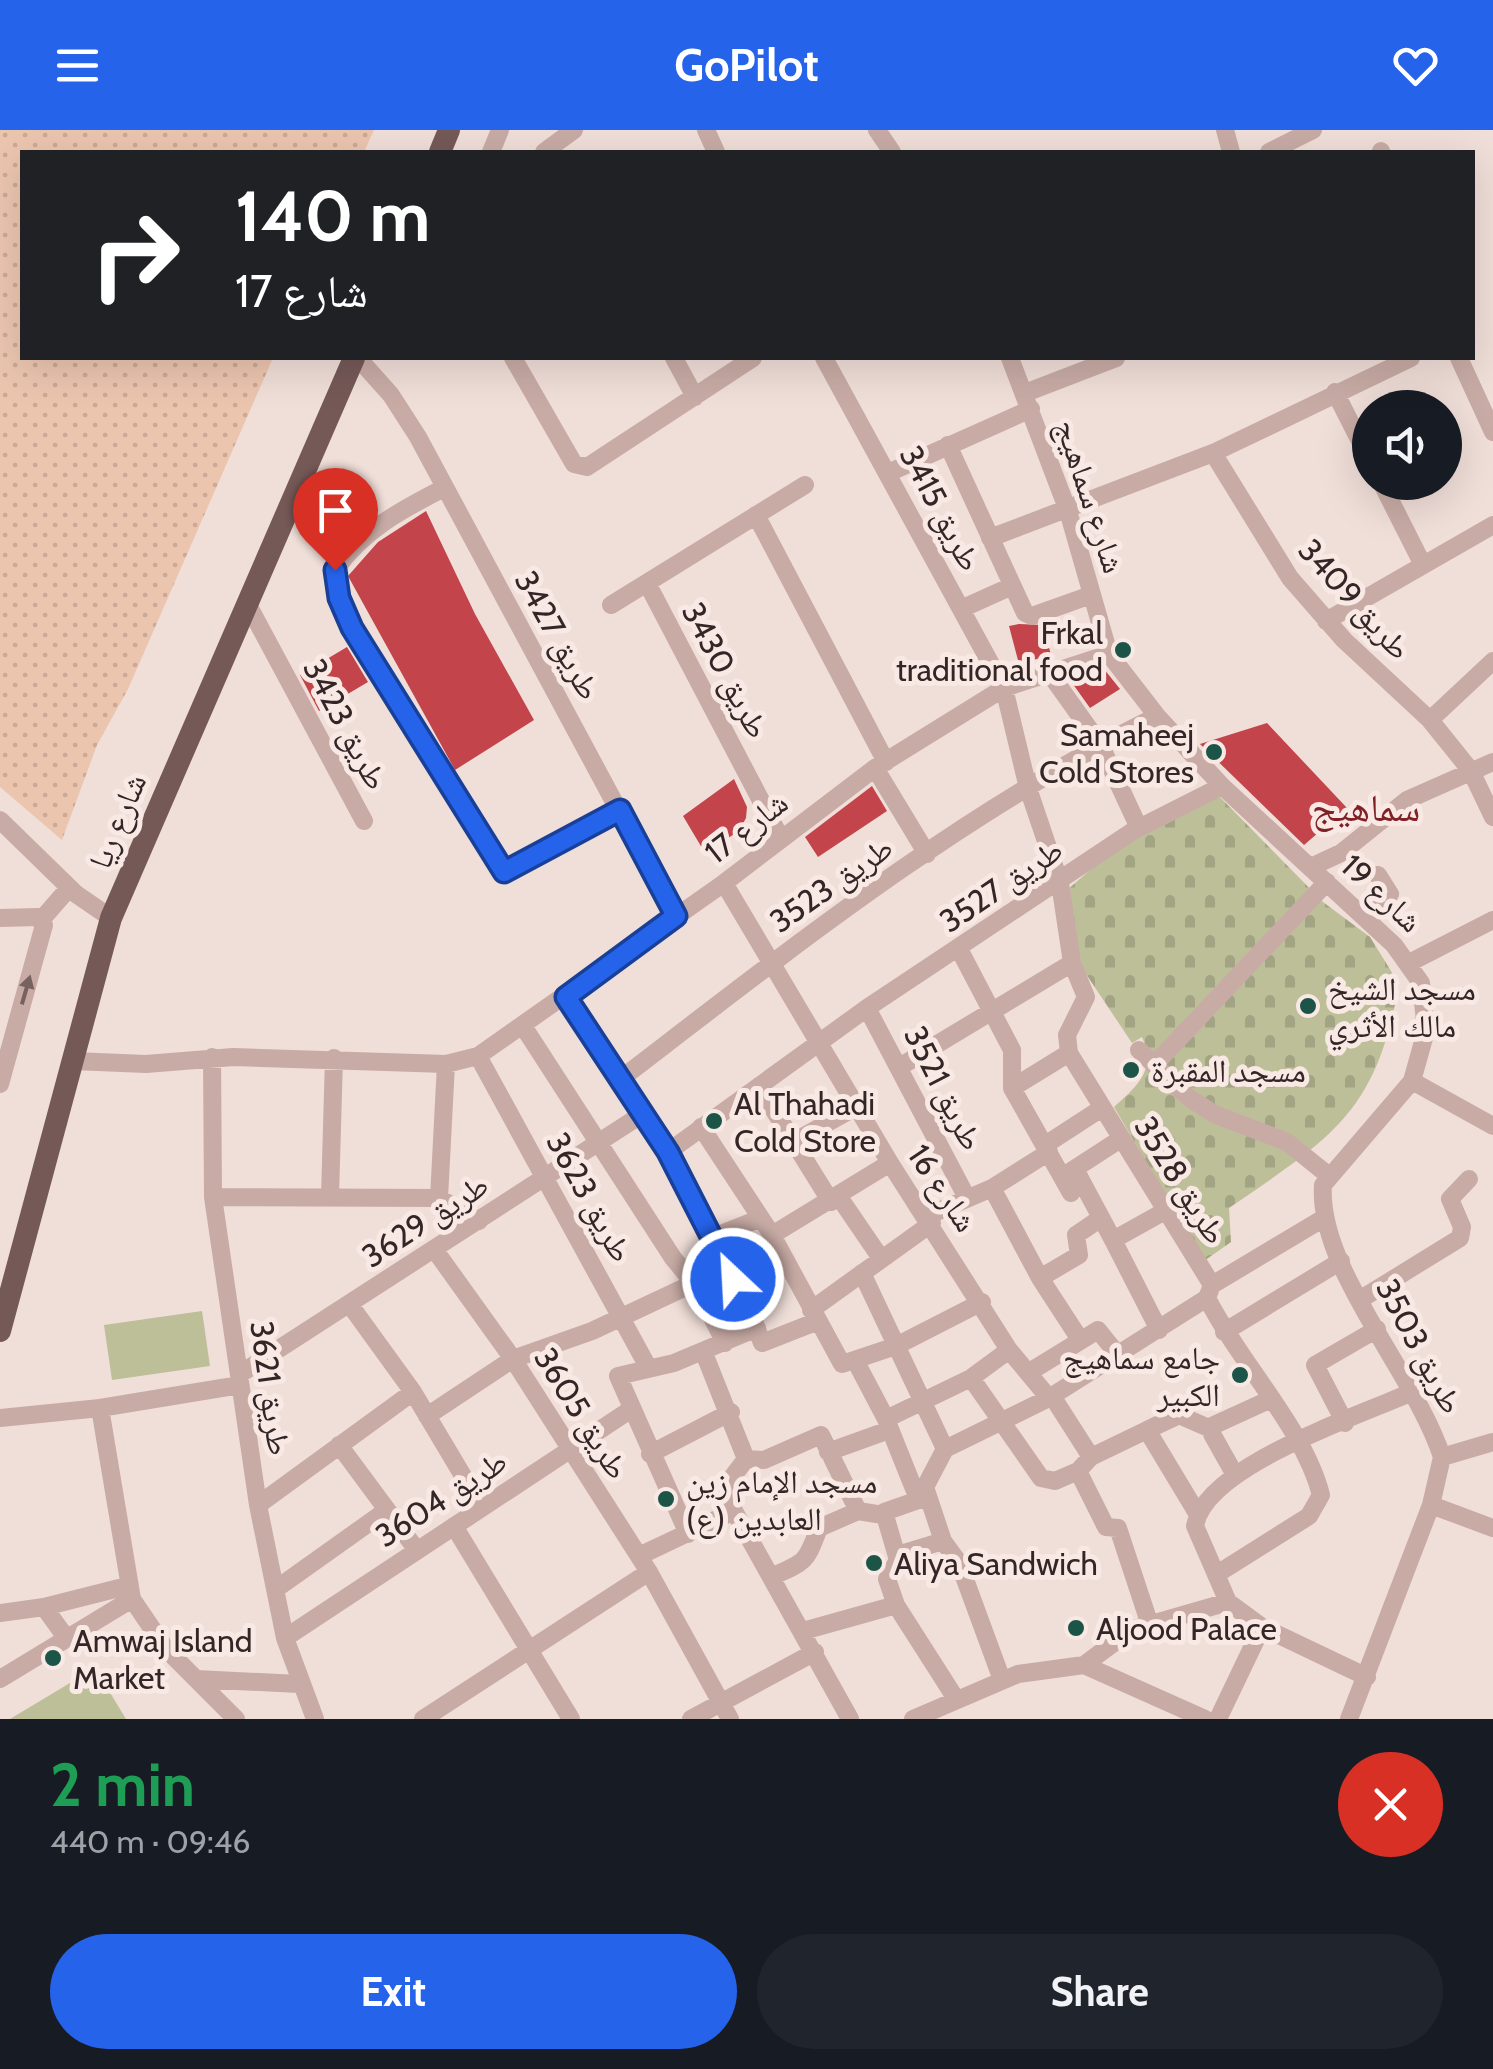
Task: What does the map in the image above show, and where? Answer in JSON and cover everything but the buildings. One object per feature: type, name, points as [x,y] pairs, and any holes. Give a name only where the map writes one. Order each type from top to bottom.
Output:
[{"type":"main road","name":"شارع ريا","points":[[0,1332],[112,918],[355,360]]},
{"type":"street","points":[[547,150],[574,130]]},
{"type":"street","points":[[1273,150],[1313,130]]},
{"type":"street","name":"طريق 3427","points":[[358,360],[392,396],[676,916]]},
{"type":"street","points":[[514,360],[574,464],[587,468],[750,360]]},
{"type":"street","points":[[675,360],[695,397]]},
{"type":"street","name":"طريق 3415","points":[[825,360],[1004,688],[1028,788],[1060,883]]},
{"type":"street","name":"شارع سماهيج","points":[[1011,360],[1068,511],[1109,654]]},
{"type":"street","points":[[888,473],[1112,360]]},
{"type":"street","points":[[990,538],[1213,453],[1407,360]]},
{"type":"street","points":[[1460,360],[1493,432]]},
{"type":"street","points":[[1335,392],[1352,425]]},
{"type":"street","points":[[948,445],[1025,613],[1032,616],[1091,596]]},
{"type":"street","name":"طريق 3409","points":[[1213,453],[1270,549],[1326,621],[1430,720],[1470,771],[1493,816]]},
{"type":"street","name":"طريق 3430","points":[[612,605],[806,485]]},
{"type":"street","points":[[444,488],[395,513],[354,543],[335,570],[339,598],[352,628],[504,872],[620,810]]},
{"type":"street","points":[[1390,500],[1423,564]]},
{"type":"street","points":[[756,516],[880,765]]},
{"type":"street","points":[[1326,621],[1493,526]]},
{"type":"street","name":"طريق 3430","points":[[647,583],[780,837]]},
{"type":"street","points":[[960,609],[1012,586]]},
{"type":"street","name":"طريق 3423","points":[[247,603],[364,820]]},
{"type":"street","name":"شارع 17","points":[[72,1061],[146,1064],[212,1057],[446,1064],[478,1056],[724,883],[880,765],[1004,688],[1109,654]]},
{"type":"street","name":"شارع 19","points":[[1109,654],[1156,716],[1222,786],[1369,921],[1410,962],[1421,983],[1426,1031],[1412,1080],[1388,1112],[1328,1174]]},
{"type":"street","points":[[1430,720],[1493,661]]},
{"type":"street","points":[[1050,674],[1100,744],[1139,828]]},
{"type":"street","name":"طريق 3523","points":[[618,1081],[770,964],[927,854],[1100,744],[1156,716]]},
{"type":"street","points":[[1311,868],[1341,852],[1390,810],[1493,762]]},
{"type":"street","name":"طريق 3523","points":[[880,765],[927,854]]},
{"type":"street","name":"طريق 3527","points":[[818,1044],[1139,828],[1222,786]]},
{"type":"street","points":[[0,820],[69,888],[112,918]]},
{"type":"street","points":[[1369,921],[1390,894],[1378,876]]},
{"type":"street","points":[[1154,1065],[1327,882]]},
{"type":"street","name":"شارع 16","points":[[724,883],[890,1164],[930,1219],[1009,1350],[1051,1397],[1085,1464],[1096,1514],[1106,1526],[1118,1528],[1149,1622]]},
{"type":"street","points":[[1012,1088],[1069,1053],[1067,1035],[1086,996],[1072,962],[1060,883]]},
{"type":"street","points":[[2,924],[42,919],[69,888]]},
{"type":"street","points":[[0,1084],[44,929],[42,919]]},
{"type":"street","points":[[1410,962],[1493,920]]},
{"type":"street","points":[[960,949],[1012,1050],[1012,1088],[1047,1148],[1100,1218],[1159,1330]]},
{"type":"street","points":[[901,1066],[1072,962]]},
{"type":"street","points":[[566,997],[640,1115],[668,1152],[757,1328],[704,1353],[618,1376],[688,1534]]},
{"type":"street","name":"طريق 3521","points":[[868,1008],[966,1196]]},
{"type":"street","points":[[523,1026],[673,1258],[696,1286],[725,1343]]},
{"type":"street","points":[[668,1152],[818,1044]]},
{"type":"street","points":[[922,1498],[926,1480],[945,1449],[1051,1397],[1159,1330],[1209,1292],[1324,1218],[1323,1185],[1328,1174],[1287,1142],[1214,1114],[1139,1050]]},
{"type":"street","name":"طريق 3528","points":[[1069,1053],[1165,1210],[1209,1292],[1224,1332],[1297,1444],[1320,1488],[1316,1510],[1217,1574]]},
{"type":"street","name":"طريق 3623","points":[[478,1056],[648,1367]]},
{"type":"street","name":"طريق 3621","points":[[212,1057],[213,1197],[258,1505],[285,1638],[315,1719]]},
{"type":"street","points":[[330,1196],[334,1058]]},
{"type":"street","points":[[440,1198],[446,1064]]},
{"type":"street","points":[[1412,1080],[1493,1125]]},
{"type":"street","points":[[759,1086],[835,1199],[880,1257]]},
{"type":"street","points":[[794,1141],[856,1107]]},
{"type":"street","name":"طريق 3521","points":[[757,1328],[762,1343],[814,1315],[930,1219],[966,1196],[992,1188],[1102,1108]]},
{"type":"street","name":"طريق 3629","points":[[0,1418],[100,1408],[240,1379],[640,1115]]},
{"type":"street","points":[[702,1126],[772,1235],[842,1364],[896,1346],[982,1302]]},
{"type":"street","points":[[1069,1180],[1119,1140]]},
{"type":"street","points":[[772,1235],[890,1164]]},
{"type":"street","points":[[1362,1299],[1460,1238],[1462,1228],[1450,1199],[1469,1180]]},
{"type":"street","points":[[992,1188],[1040,1278],[1080,1338]]},
{"type":"street","points":[[213,1197],[440,1198],[480,1220]]},
{"type":"street","points":[[1113,1240],[1165,1210]]},
{"type":"street","points":[[714,1237],[761,1218]]},
{"type":"street","points":[[1040,1278],[1079,1254],[1076,1235],[1100,1218]]},
{"type":"street","name":"طريق 3503","points":[[1324,1218],[1442,1457],[1431,1505],[1356,1716]]},
{"type":"street","name":"طريق 3605","points":[[434,1250],[513,1359],[644,1564],[726,1711]]},
{"type":"street","points":[[1224,1332],[1342,1261]]},
{"type":"street","points":[[427,1416],[513,1359],[696,1286],[728,1267]]},
{"type":"street","points":[[862,1273],[945,1449]]},
{"type":"street","points":[[350,1305],[413,1392],[481,1506]]},
{"type":"street","points":[[1345,1422],[1315,1365],[1377,1329]]},
{"type":"street","points":[[1031,1371],[1098,1330],[1118,1355]]},
{"type":"street","points":[[828,1452],[887,1424],[919,1400],[971,1378],[1009,1350]]},
{"type":"street","points":[[704,1353],[746,1459]]},
{"type":"street","points":[[856,1362],[943,1541],[958,1563],[1002,1680]]},
{"type":"street","points":[[971,1378],[1041,1478],[1051,1482],[1180,1415],[1211,1429],[1235,1475]]},
{"type":"street","points":[[258,1505],[413,1392]]},
{"type":"street","points":[[1367,1678],[1262,1627],[1228,1602],[1195,1526],[1197,1513],[1235,1475],[1412,1392]]},
{"type":"street","points":[[1211,1429],[1269,1400]]},
{"type":"street","points":[[100,1408],[129,1592],[152,1634],[236,1719]]},
{"type":"street","name":"طريق 3604","points":[[285,1638],[630,1410]]},
{"type":"street","points":[[650,1454],[730,1412]]},
{"type":"street","points":[[1146,1430],[1197,1513]]},
{"type":"street","points":[[746,1459],[764,1460],[821,1436],[858,1511]]},
{"type":"street","points":[[1442,1457],[1493,1442]]},
{"type":"street","points":[[339,1445],[416,1548]]},
{"type":"street","points":[[746,1459],[728,1484],[734,1511],[850,1719]]},
{"type":"street","points":[[772,1576],[804,1563],[815,1549],[820,1528],[858,1511],[883,1514],[922,1498]]},
{"type":"street","points":[[1431,1505],[1493,1528]]},
{"type":"street","points":[[276,1590],[387,1510]]},
{"type":"street","points":[[423,1719],[530,1651],[688,1534],[734,1511]]},
{"type":"street","points":[[883,1514],[898,1555],[898,1564],[886,1579],[896,1604],[956,1698]]},
{"type":"street","points":[[454,1526],[571,1719]]},
{"type":"street","points":[[898,1555],[943,1541]]},
{"type":"street","points":[[0,1612],[129,1592]]},
{"type":"street","points":[[0,1679],[67,1639],[129,1592]]},
{"type":"street","points":[[913,1719],[1002,1680],[1084,1666],[1114,1640],[1149,1622],[1228,1602]]},
{"type":"street","points":[[803,1631],[896,1604]]},
{"type":"street","points":[[44,1607],[67,1639]]},
{"type":"street","points":[[1218,1719],[1262,1627]]},
{"type":"street","points":[[691,1719],[726,1711],[814,1652]]},
{"type":"street","points":[[1084,1666],[1205,1719]]},
{"type":"street","points":[[196,1679],[299,1684]]},
{"type":"green space","points":[[1215,792],[1323,902],[1370,937],[1399,984],[1377,1064],[1362,1093],[1322,1140],[1229,1208],[1231,1242],[1204,1261],[1114,1107],[1137,1084],[1146,1068],[1142,1037],[1132,1043],[1084,971],[1058,898],[1106,856]]},
{"type":"green space","points":[[202,1311],[210,1366],[112,1380],[104,1325]]},
{"type":"green space","points":[[95,1668],[126,1719],[10,1719]]},
{"type":"sand","points":[[0,130],[374,130],[365,150],[20,150],[20,360],[272,360],[128,689],[97,745],[62,840],[0,787]]},
{"type":"place","name":"Frkal traditional food","points":[[1123,650]]},
{"type":"place","name":"Samaheej Cold Stores","points":[[1214,752]]},
{"type":"place","name":"مسجد الشيخ مالك الأثري","points":[[1308,1006]]},
{"type":"place","name":"مسجد المقبرة","points":[[1131,1070]]},
{"type":"place","name":"Al Thahadi Cold Store","points":[[714,1121]]},
{"type":"place","name":"جامع سماهيج الكبير","points":[[1240,1375]]},
{"type":"place","name":"مسجد الإمام زين العابدين (ع)","points":[[666,1499]]},
{"type":"place","name":"Aliya Sandwich","points":[[874,1563]]},
{"type":"place","name":"Aljood Palace","points":[[1076,1628]]},
{"type":"place","name":"Amwaj Island Market","points":[[53,1658]]},
{"type":"district","name":"سماهيج","points":[[1366,807]]},
{"type":"route","points":[[335,570],[339,598],[352,628],[504,872],[620,810],[676,916],[566,997],[640,1115],[668,1152],[698,1204],[733,1279]]}]
